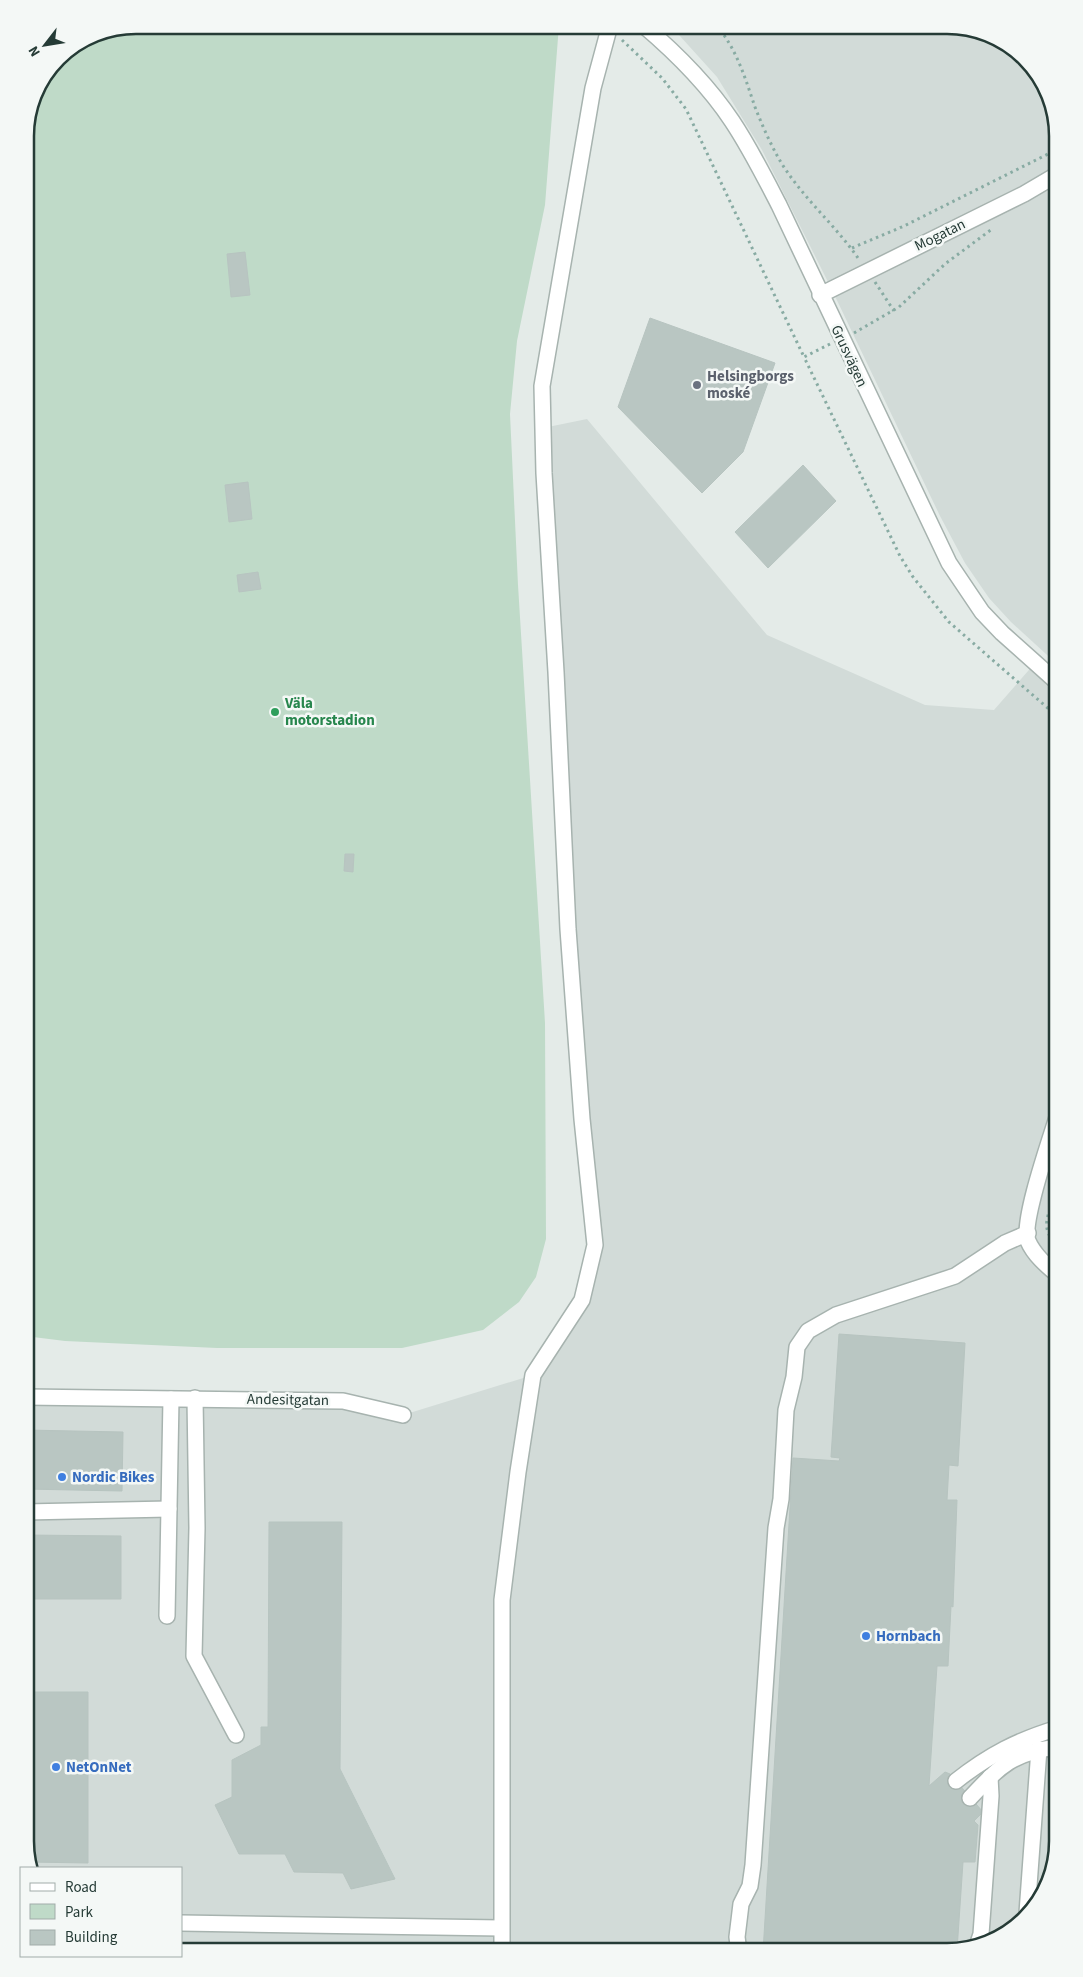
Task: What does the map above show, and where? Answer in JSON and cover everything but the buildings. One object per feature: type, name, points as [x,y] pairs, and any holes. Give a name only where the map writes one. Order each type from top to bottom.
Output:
[{"type":"street","points":[[502,1943],[502,1600],[518,1472],[533,1375],[582,1300],[595,1246],[582,1119],[568,929],[556,672],[544,473],[542,386],[567,231],[593,88],[608,34]]},
{"type":"street","name":"Grusvägen","points":[[653,34],[685,64],[710,92],[754,156],[779,205],[932,532],[964,588],[1002,633],[1049,675]]},
{"type":"street","name":"Mogatan","points":[[820,295],[1024,194],[1049,179]]},
{"type":"street","points":[[1049,1144],[1030,1208],[1028,1232],[1028,1240],[1041,1261],[1049,1268]]},
{"type":"street","points":[[738,1943],[741,1904],[750,1886],[753,1865],[775,1538],[781,1499],[786,1410],[794,1377],[798,1347],[808,1331],[836,1315],[955,1276],[1005,1243],[1028,1232]]},
{"type":"street","name":"Andesitgatan","points":[[34,1397],[343,1401],[403,1415]]},
{"type":"street","points":[[195,1398],[197,1528],[194,1656],[236,1735]]},
{"type":"street","points":[[167,1616],[171,1399]]},
{"type":"street","points":[[34,1512],[169,1509]]},
{"type":"street","points":[[956,1781],[976,1765],[1016,1742],[1049,1731]]},
{"type":"street","points":[[970,1798],[1009,1760],[1039,1749],[1049,1748]]},
{"type":"street","points":[[1028,1904],[1039,1749]]},
{"type":"street","points":[[980,1938],[991,1796],[990,1777]]},
{"type":"street","points":[[182,1923],[501,1928]]},
{"type":"path","points":[[617,34],[662,78],[686,109],[885,528],[913,577],[949,622],[1049,709]]},
{"type":"path","points":[[724,34],[736,56],[764,128],[780,161],[800,190],[852,248],[894,311]]},
{"type":"path","points":[[852,248],[904,226],[1049,154]]},
{"type":"path","points":[[804,357],[894,311],[914,295],[946,264],[996,226]]},
{"type":"path","points":[[1049,1213],[1046,1229],[1049,1236]]},
{"type":"shaded area","points":[[678,34],[954,34],[980,39],[993,44],[1015,59],[1036,85],[1044,103],[1049,135],[1049,657],[1011,622],[989,598],[965,563],[940,516],[833,292],[762,150],[717,77]]},
{"type":"shaded area","points":[[587,419],[767,635],[925,705],[994,710],[1035,663],[1049,675],[1049,1842],[1044,1874],[1039,1887],[1028,1904],[1020,1914],[998,1930],[974,1940],[954,1943],[182,1943],[182,1867],[37,1867],[34,1848],[34,1397],[343,1401],[403,1415],[533,1375],[582,1300],[595,1245],[543,428]]},
{"type":"green space","name":"Väla motorstadion","points":[[129,34],[558,34],[545,205],[517,341],[510,414],[518,585],[545,1023],[546,1239],[536,1277],[519,1302],[483,1330],[402,1348],[217,1348],[65,1341],[34,1337],[34,129],[37,109],[44,90],[57,70],[70,70],[70,58],[96,41],[115,36]]},
{"type":"place","name":"Helsingborgs moské","points":[[697,385]]},
{"type":"place","name":"Väla motorstadion","points":[[275,712]]},
{"type":"place","name":"Nordic Bikes","points":[[62,1477]]},
{"type":"place","name":"Hornbach","points":[[866,1636]]},
{"type":"place","name":"NetOnNet","points":[[56,1767]]}]
